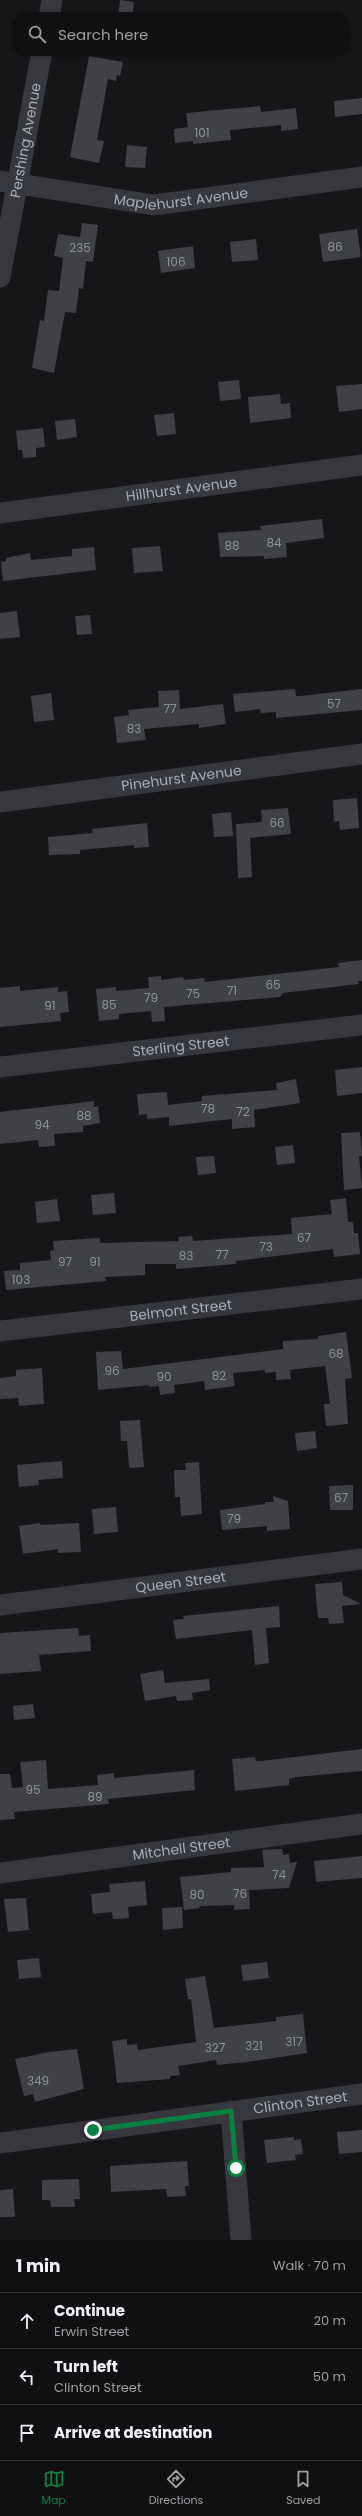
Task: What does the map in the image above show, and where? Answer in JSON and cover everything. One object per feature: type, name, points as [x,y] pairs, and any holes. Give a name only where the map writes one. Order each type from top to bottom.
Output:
[{"type":"street","points":[[50,12],[52,0]]},
{"type":"street","name":"Pershing Avenue","points":[[0,277],[8,182],[41,56]]},
{"type":"street","name":"Maplehurst Avenue","points":[[8,182],[154,205],[362,177]]},
{"type":"street","name":"Hillhurst Avenue","points":[[0,513],[362,465]]},
{"type":"street","name":"Pinehurst Avenue","points":[[0,802],[362,754]]},
{"type":"street","name":"Sterling Street","points":[[0,1067],[362,1025]]},
{"type":"street","name":"Belmont Street","points":[[0,1331],[362,1289]]},
{"type":"street","name":"Queen Street","points":[[0,1605],[362,1559]]},
{"type":"street","name":"Mitchell Street","points":[[0,1873],[362,1824]]},
{"type":"street","name":"Clinton Street","points":[[0,2143],[362,2094]]},
{"type":"street","points":[[231,2111],[242,2240]]},
{"type":"building","points":[[120,0],[134,2],[133,12],[119,12]]},
{"type":"building","points":[[89,56],[123,62],[120,76],[117,75],[116,81],[108,79],[97,140],[104,141],[99,163],[70,157]]},
{"type":"building","points":[[362,98],[362,114],[335,117],[334,101]]},
{"type":"building","points":[[260,106],[261,112],[296,108],[298,129],[281,131],[281,125],[230,130],[231,140],[193,144],[193,141],[175,143],[174,129],[188,127],[186,113]]},
{"type":"building","points":[[127,145],[147,147],[145,168],[125,167]]},
{"type":"building","points":[[82,223],[98,225],[93,262],[86,261],[83,289],[79,288],[76,313],[65,312],[54,373],[32,368],[40,320],[44,321],[48,290],[59,291],[63,258],[54,256],[58,234],[80,237]]},
{"type":"building","points":[[357,229],[361,257],[323,262],[319,234]]},
{"type":"building","points":[[256,239],[258,260],[232,262],[230,242]]},
{"type":"building","points":[[193,246],[195,268],[161,273],[158,251]]},
{"type":"building","points":[[239,380],[241,399],[220,401],[218,382]]},
{"type":"building","points":[[362,384],[362,409],[339,412],[336,386]]},
{"type":"building","points":[[280,394],[281,404],[290,403],[291,418],[250,423],[248,397]]},
{"type":"building","points":[[174,413],[176,434],[157,436],[154,415]]},
{"type":"building","points":[[75,419],[77,437],[57,440],[55,421]]},
{"type":"building","points":[[43,428],[45,447],[36,448],[36,457],[23,458],[22,450],[18,450],[16,431]]},
{"type":"building","points":[[322,519],[324,538],[286,543],[287,557],[264,559],[264,556],[220,557],[218,533],[261,530],[260,526]]},
{"type":"building","points":[[160,546],[163,571],[134,573],[132,548]]},
{"type":"building","points":[[94,547],[96,570],[3,581],[1,562],[6,561],[6,558],[30,553],[31,560],[72,556],[72,549]]},
{"type":"building","points":[[17,611],[20,637],[0,639],[0,613]]},
{"type":"building","points":[[90,615],[92,634],[77,635],[75,616]]},
{"type":"building","points":[[295,689],[296,696],[300,696],[362,689],[362,710],[276,718],[276,712],[261,713],[260,709],[235,712],[233,694]]},
{"type":"building","points":[[179,690],[180,709],[223,704],[226,724],[199,728],[199,724],[144,729],[146,740],[117,743],[114,717],[129,715],[128,710],[159,707],[158,691]]},
{"type":"building","points":[[51,693],[54,720],[34,722],[31,696]]},
{"type":"building","points":[[357,798],[359,828],[340,830],[339,821],[334,822],[333,800]]},
{"type":"building","points":[[288,808],[291,834],[250,838],[252,877],[238,878],[236,824],[262,822],[261,810]]},
{"type":"building","points":[[231,812],[233,836],[214,837],[212,814]]},
{"type":"building","points":[[147,823],[149,847],[134,848],[134,845],[80,850],[80,854],[49,855],[48,837],[93,833],[92,829]]},
{"type":"building","points":[[362,960],[362,981],[358,981],[359,984],[283,993],[280,997],[164,1007],[165,1021],[152,1022],[151,1011],[119,1014],[119,1019],[99,1021],[96,989],[116,987],[116,991],[149,988],[148,977],[161,976],[161,980],[183,977],[184,980],[204,978],[205,982],[339,967],[338,963]]},
{"type":"building","points":[[20,986],[20,991],[58,987],[58,992],[67,991],[69,1012],[60,1013],[61,1021],[0,1027],[0,988]]},
{"type":"building","points":[[362,1067],[362,1093],[337,1096],[335,1070]]},
{"type":"building","points":[[296,1079],[300,1103],[254,1110],[255,1127],[232,1129],[232,1119],[169,1126],[169,1117],[147,1119],[147,1114],[139,1115],[137,1094],[167,1092],[168,1105],[202,1101],[202,1096],[277,1090],[276,1083]]},
{"type":"building","points":[[94,1101],[94,1107],[98,1106],[100,1123],[83,1126],[83,1132],[54,1134],[55,1146],[39,1147],[38,1140],[0,1144],[0,1112]]},
{"type":"building","points":[[360,1132],[362,1156],[359,1156],[362,1188],[344,1190],[341,1133]]},
{"type":"building","points":[[293,1145],[295,1163],[277,1165],[275,1147]]},
{"type":"building","points":[[214,1156],[216,1173],[198,1175],[196,1157]]},
{"type":"building","points":[[114,1193],[116,1213],[93,1215],[91,1195]]},
{"type":"building","points":[[346,1198],[348,1222],[353,1222],[354,1233],[358,1233],[360,1254],[334,1257],[333,1249],[236,1261],[236,1264],[176,1269],[176,1264],[145,1264],[145,1275],[105,1277],[106,1281],[6,1290],[4,1271],[20,1270],[20,1263],[51,1260],[50,1251],[54,1250],[53,1241],[100,1238],[100,1243],[179,1241],[178,1237],[192,1236],[193,1241],[292,1234],[291,1218],[332,1214],[330,1200]]},
{"type":"building","points":[[57,1199],[60,1221],[37,1223],[35,1202]]},
{"type":"building","points":[[346,1332],[352,1378],[345,1379],[348,1424],[326,1426],[324,1404],[330,1404],[325,1366],[290,1370],[291,1379],[276,1380],[276,1372],[265,1373],[265,1370],[233,1373],[235,1386],[205,1390],[204,1381],[174,1385],[175,1393],[160,1395],[159,1386],[149,1387],[149,1385],[98,1390],[96,1352],[121,1351],[123,1369],[283,1349],[283,1341],[318,1339],[318,1336]]},
{"type":"building","points":[[42,1368],[44,1404],[19,1406],[18,1398],[0,1399],[0,1378],[16,1376],[16,1370]]},
{"type":"building","points":[[140,1420],[144,1467],[131,1468],[129,1467],[127,1441],[121,1441],[120,1421]]},
{"type":"building","points":[[315,1431],[317,1448],[297,1451],[295,1433]]},
{"type":"building","points":[[62,1461],[63,1478],[38,1480],[39,1485],[19,1487],[17,1465]]},
{"type":"building","points":[[199,1462],[202,1514],[181,1516],[180,1497],[175,1497],[174,1470],[186,1470],[185,1463]]},
{"type":"building","points":[[353,1485],[353,1510],[330,1510],[329,1486]]},
{"type":"building","points":[[273,1496],[288,1501],[290,1529],[267,1531],[267,1526],[222,1530],[220,1510],[265,1504],[265,1502],[274,1502]]},
{"type":"building","points":[[116,1507],[118,1532],[94,1534],[92,1509]]},
{"type":"building","points":[[40,1523],[40,1525],[79,1523],[81,1552],[58,1553],[58,1549],[23,1554],[19,1526]]},
{"type":"building","points":[[342,1582],[343,1595],[361,1604],[342,1606],[344,1623],[329,1624],[328,1618],[318,1618],[315,1584]]},
{"type":"building","points":[[279,1606],[280,1627],[266,1628],[269,1663],[255,1665],[252,1630],[176,1639],[173,1620],[184,1619],[183,1616]]},
{"type":"building","points":[[78,1628],[79,1636],[90,1635],[91,1651],[39,1655],[41,1671],[0,1674],[0,1633]]},
{"type":"building","points":[[163,1670],[165,1683],[209,1679],[210,1690],[192,1693],[193,1700],[177,1701],[176,1696],[145,1701],[140,1674]]},
{"type":"building","points":[[33,1704],[35,1718],[14,1720],[13,1706]]},
{"type":"building","points":[[362,1749],[362,1771],[297,1777],[289,1779],[289,1785],[235,1791],[232,1759],[255,1757],[256,1761],[261,1761]]},
{"type":"building","points":[[46,1760],[48,1789],[98,1785],[97,1775],[114,1773],[114,1778],[194,1770],[195,1790],[108,1799],[109,1804],[14,1812],[15,1819],[0,1820],[0,1774],[10,1774],[12,1788],[23,1787],[20,1762]]},
{"type":"building","points":[[282,1849],[283,1855],[289,1854],[290,1863],[297,1862],[289,1888],[249,1890],[250,1909],[234,1910],[234,1905],[199,1906],[200,1908],[184,1910],[180,1877],[231,1872],[231,1868],[264,1867],[262,1850]]},
{"type":"building","points":[[362,1856],[362,1878],[316,1882],[314,1861]]},
{"type":"building","points":[[145,1881],[147,1905],[128,1907],[129,1918],[113,1919],[112,1912],[93,1914],[91,1894],[110,1892],[109,1884]]},
{"type":"building","points":[[26,1898],[29,1930],[8,1932],[4,1899]]},
{"type":"building","points":[[182,1907],[183,1928],[163,1930],[162,1908]]},
{"type":"building","points":[[39,1958],[41,1977],[19,1979],[17,1960]]},
{"type":"building","points":[[267,1962],[269,1978],[243,1981],[241,1965]]},
{"type":"building","points":[[205,1976],[214,2028],[276,2021],[276,2017],[303,2014],[307,2053],[247,2062],[217,2065],[216,2060],[178,2066],[180,2075],[170,2076],[170,2079],[117,2083],[112,2041],[127,2039],[127,2045],[137,2044],[138,2050],[196,2042],[191,1999],[188,1999],[185,1979]]},
{"type":"building","points":[[77,2049],[84,2089],[35,2102],[33,2094],[24,2096],[15,2059],[49,2052]]},
{"type":"building","points":[[362,2130],[362,2152],[339,2154],[337,2132]]},
{"type":"building","points":[[294,2137],[294,2140],[301,2139],[303,2154],[295,2155],[296,2160],[267,2163],[264,2140]]},
{"type":"building","points":[[187,2161],[189,2186],[185,2186],[186,2196],[167,2197],[166,2189],[111,2192],[110,2166]]},
{"type":"building","points":[[79,2179],[80,2199],[74,2199],[75,2207],[51,2207],[50,2200],[42,2200],[42,2180]]},
{"type":"building","points":[[13,2189],[15,2217],[0,2217],[0,2190]]},
{"type":"route","points":[[93,2130],[231,2111],[236,2168]]}]
